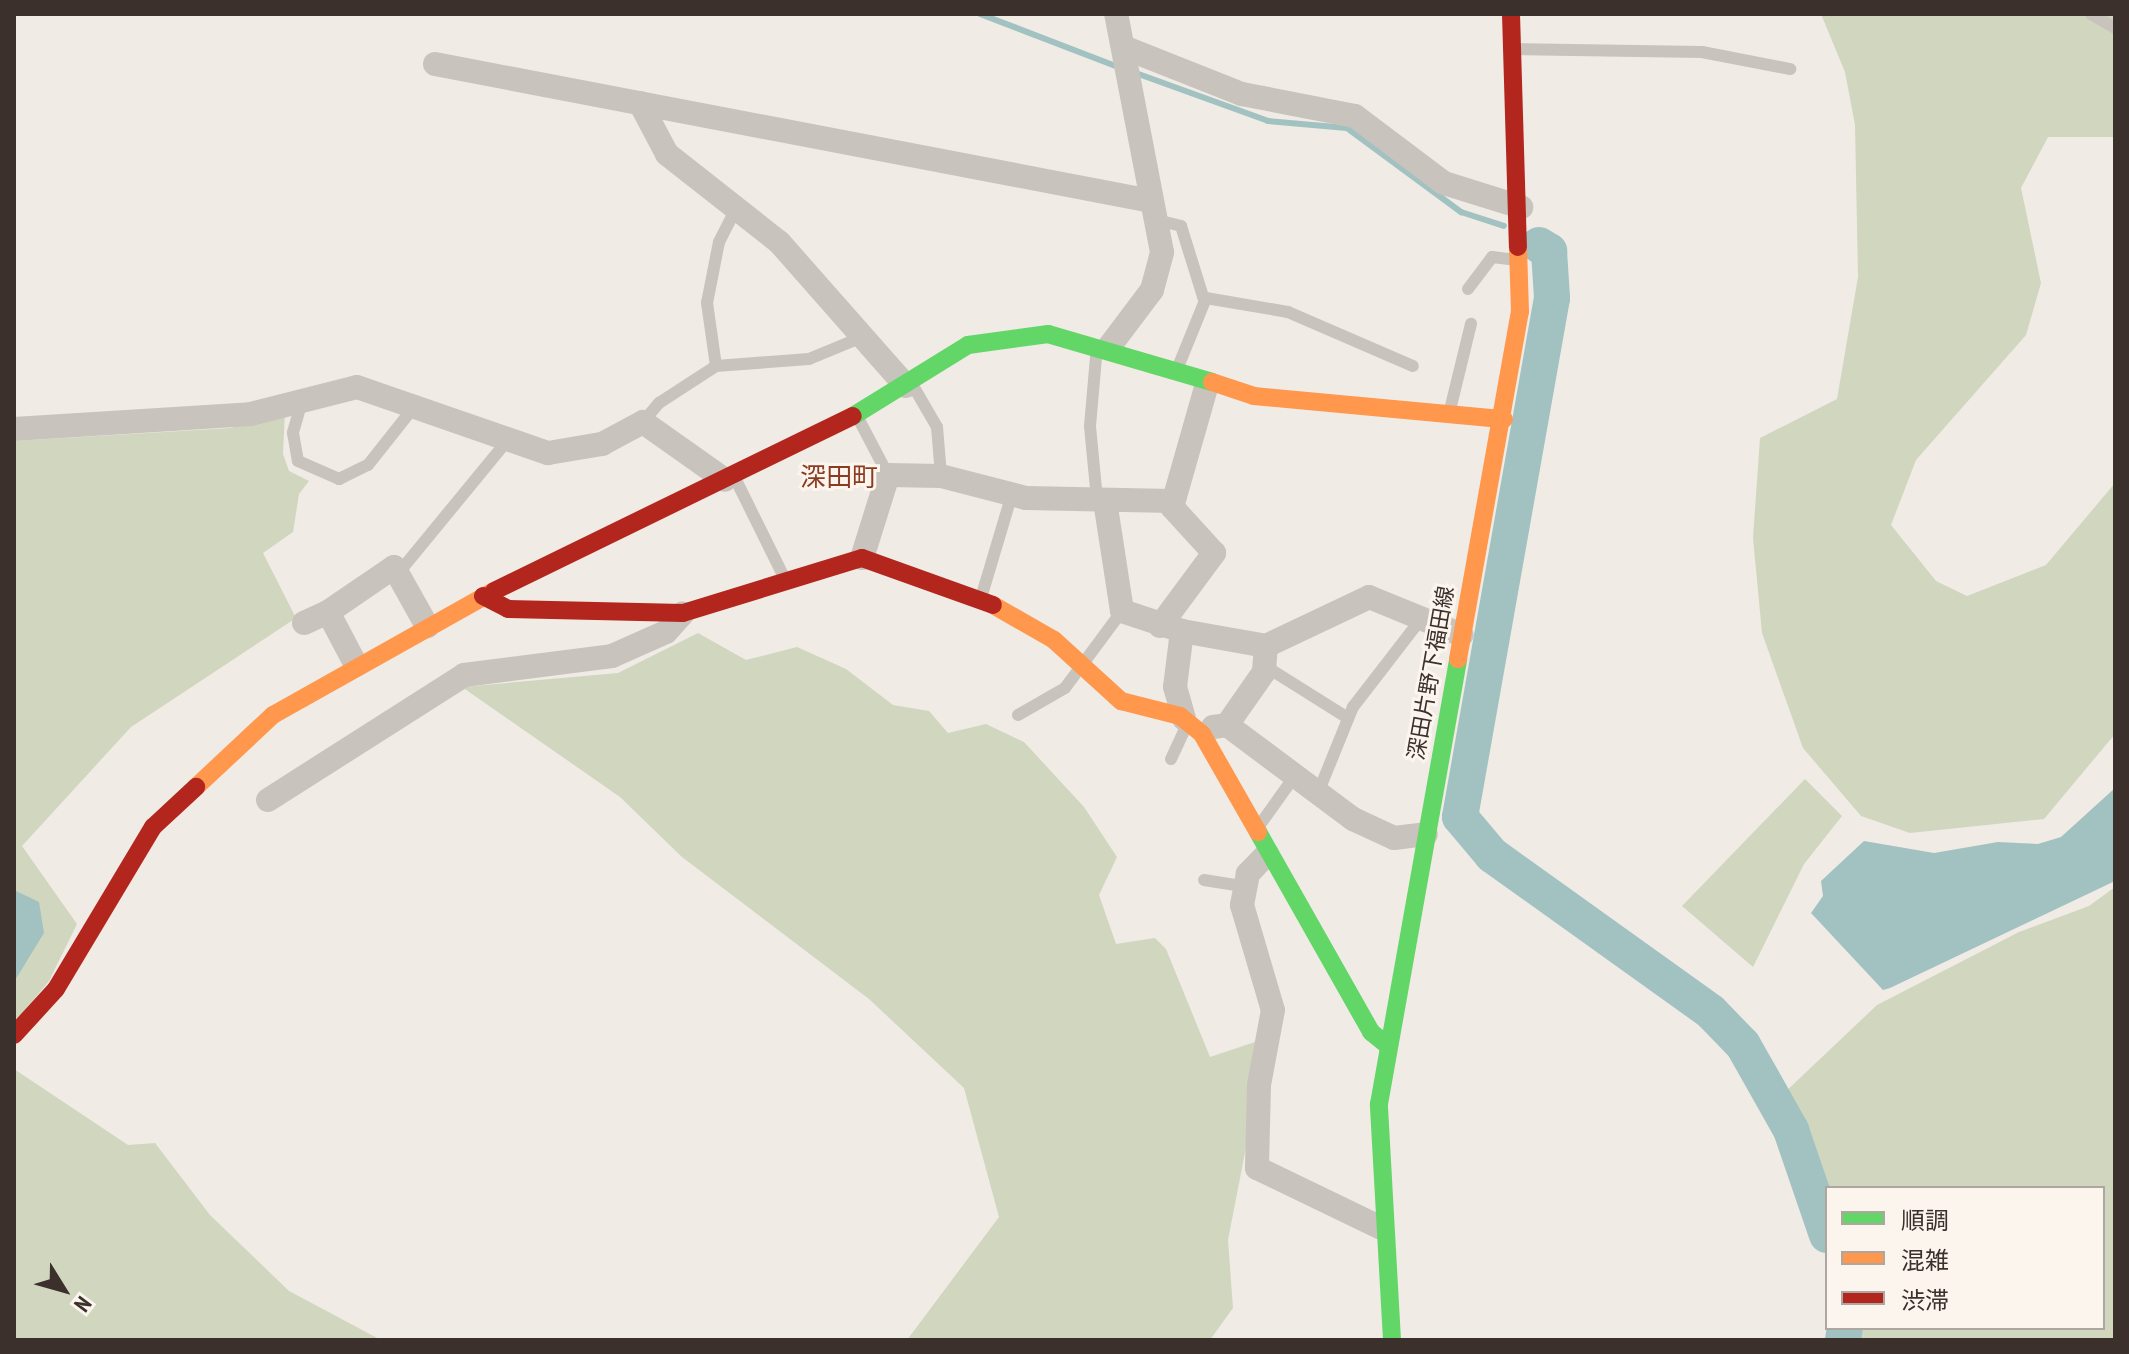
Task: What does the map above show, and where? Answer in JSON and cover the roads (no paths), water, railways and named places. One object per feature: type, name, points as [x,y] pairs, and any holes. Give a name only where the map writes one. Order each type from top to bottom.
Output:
[{"type":"street","points":[[1103,345],[1158,277],[1154,211],[1116,14]]},
{"type":"street","name":"深田片野下福田線","points":[[1392,1340],[1381,1228],[1379,1104],[1462,635],[1504,419],[1521,261],[1511,14]]},
{"type":"street","points":[[1123,47],[1242,94],[1355,116],[1444,183],[1521,207]]},
{"type":"street","points":[[435,64],[640,103],[1154,211]]},
{"type":"street","points":[[640,103],[667,154],[734,212],[792,256],[860,338],[909,385]]},
{"type":"street","points":[[14,1035],[56,989],[110,888],[153,827],[273,715],[356,665],[483,596],[856,414],[909,385],[943,358],[985,339],[1048,334],[1103,345],[1176,369],[1207,384],[1254,396],[1504,419]]},
{"type":"street","points":[[1172,501],[1207,384]]},
{"type":"street","points":[[14,429],[219,418],[357,387],[507,441],[571,451],[643,422],[729,478]]},
{"type":"street","points":[[862,558],[888,475],[941,476],[1012,494],[1172,501]]},
{"type":"street","points":[[1101,500],[1122,611],[1266,656]]},
{"type":"street","points":[[1172,501],[1214,553],[1171,628],[1175,687],[1190,723],[1371,1032],[1388,1046]]},
{"type":"street","points":[[483,596],[508,609],[683,613],[862,558],[981,598],[1054,640],[1121,701],[1190,723],[1227,725],[1294,777],[1394,838],[1426,834]]},
{"type":"street","points":[[304,623],[328,612],[394,567],[401,570],[427,626]]},
{"type":"street","points":[[1227,725],[1266,656],[1369,597],[1462,635]]},
{"type":"street","points":[[328,612],[356,665]]},
{"type":"street","points":[[268,800],[464,675],[612,656],[666,632],[683,613]]},
{"type":"street","points":[[1267,854],[1243,886],[1247,928],[1273,1010],[1259,1085],[1257,1168],[1381,1228]]},
{"type":"lane","points":[[2091,14],[2115,28]]},
{"type":"lane","points":[[1512,49],[1702,52],[1790,69]]},
{"type":"lane","points":[[1154,211],[1181,226],[1204,300],[1176,369]]},
{"type":"lane","points":[[716,366],[707,303],[719,242],[734,212]]},
{"type":"lane","points":[[1468,289],[1492,257],[1521,261]]},
{"type":"lane","points":[[1204,300],[1288,312],[1413,366]]},
{"type":"lane","points":[[1449,414],[1471,324]]},
{"type":"lane","points":[[643,422],[659,403],[716,366],[809,359],[860,338]]},
{"type":"lane","points":[[1101,500],[1090,426],[1103,345]]},
{"type":"lane","points":[[909,385],[937,427],[941,476]]},
{"type":"lane","points":[[303,398],[293,433],[298,461],[339,479],[368,465],[414,407]]},
{"type":"lane","points":[[856,414],[888,475]]},
{"type":"lane","points":[[401,570],[507,441]]},
{"type":"lane","points":[[729,478],[786,582]]},
{"type":"lane","points":[[981,598],[1012,494]]},
{"type":"lane","points":[[1018,715],[1052,700],[1082,666],[1122,611]]},
{"type":"lane","points":[[1318,793],[1348,718],[1421,619]]},
{"type":"lane","points":[[1266,656],[1348,718]]},
{"type":"lane","points":[[1171,759],[1190,723]]},
{"type":"lane","points":[[1255,832],[1294,777]]},
{"type":"lane","points":[[1204,880],[1243,886]]},
{"type":"water","points":[[2115,788],[2115,881],[1890,988],[1883,990],[1811,913],[1823,896],[1821,881],[1864,841],[1934,853],[1998,842],[2038,844],[2061,837]]},
{"type":"water","points":[[14,890],[39,902],[44,933],[14,982]]},
{"type":"waterway","points":[[980,14],[1118,67]]},
{"type":"waterway","points":[[1133,72],[1268,121],[1347,128],[1461,212],[1504,226]]},
{"type":"waterway","points":[[1539,245],[1549,251],[1552,298],[1460,817],[1492,855],[1711,1012],[1743,1045],[1791,1130],[1825,1229]]},
{"type":"waterway","points":[[1843,1340],[1845,1330]]},
{"type":"district","name":"深田町","points":[[839,477]]}]
